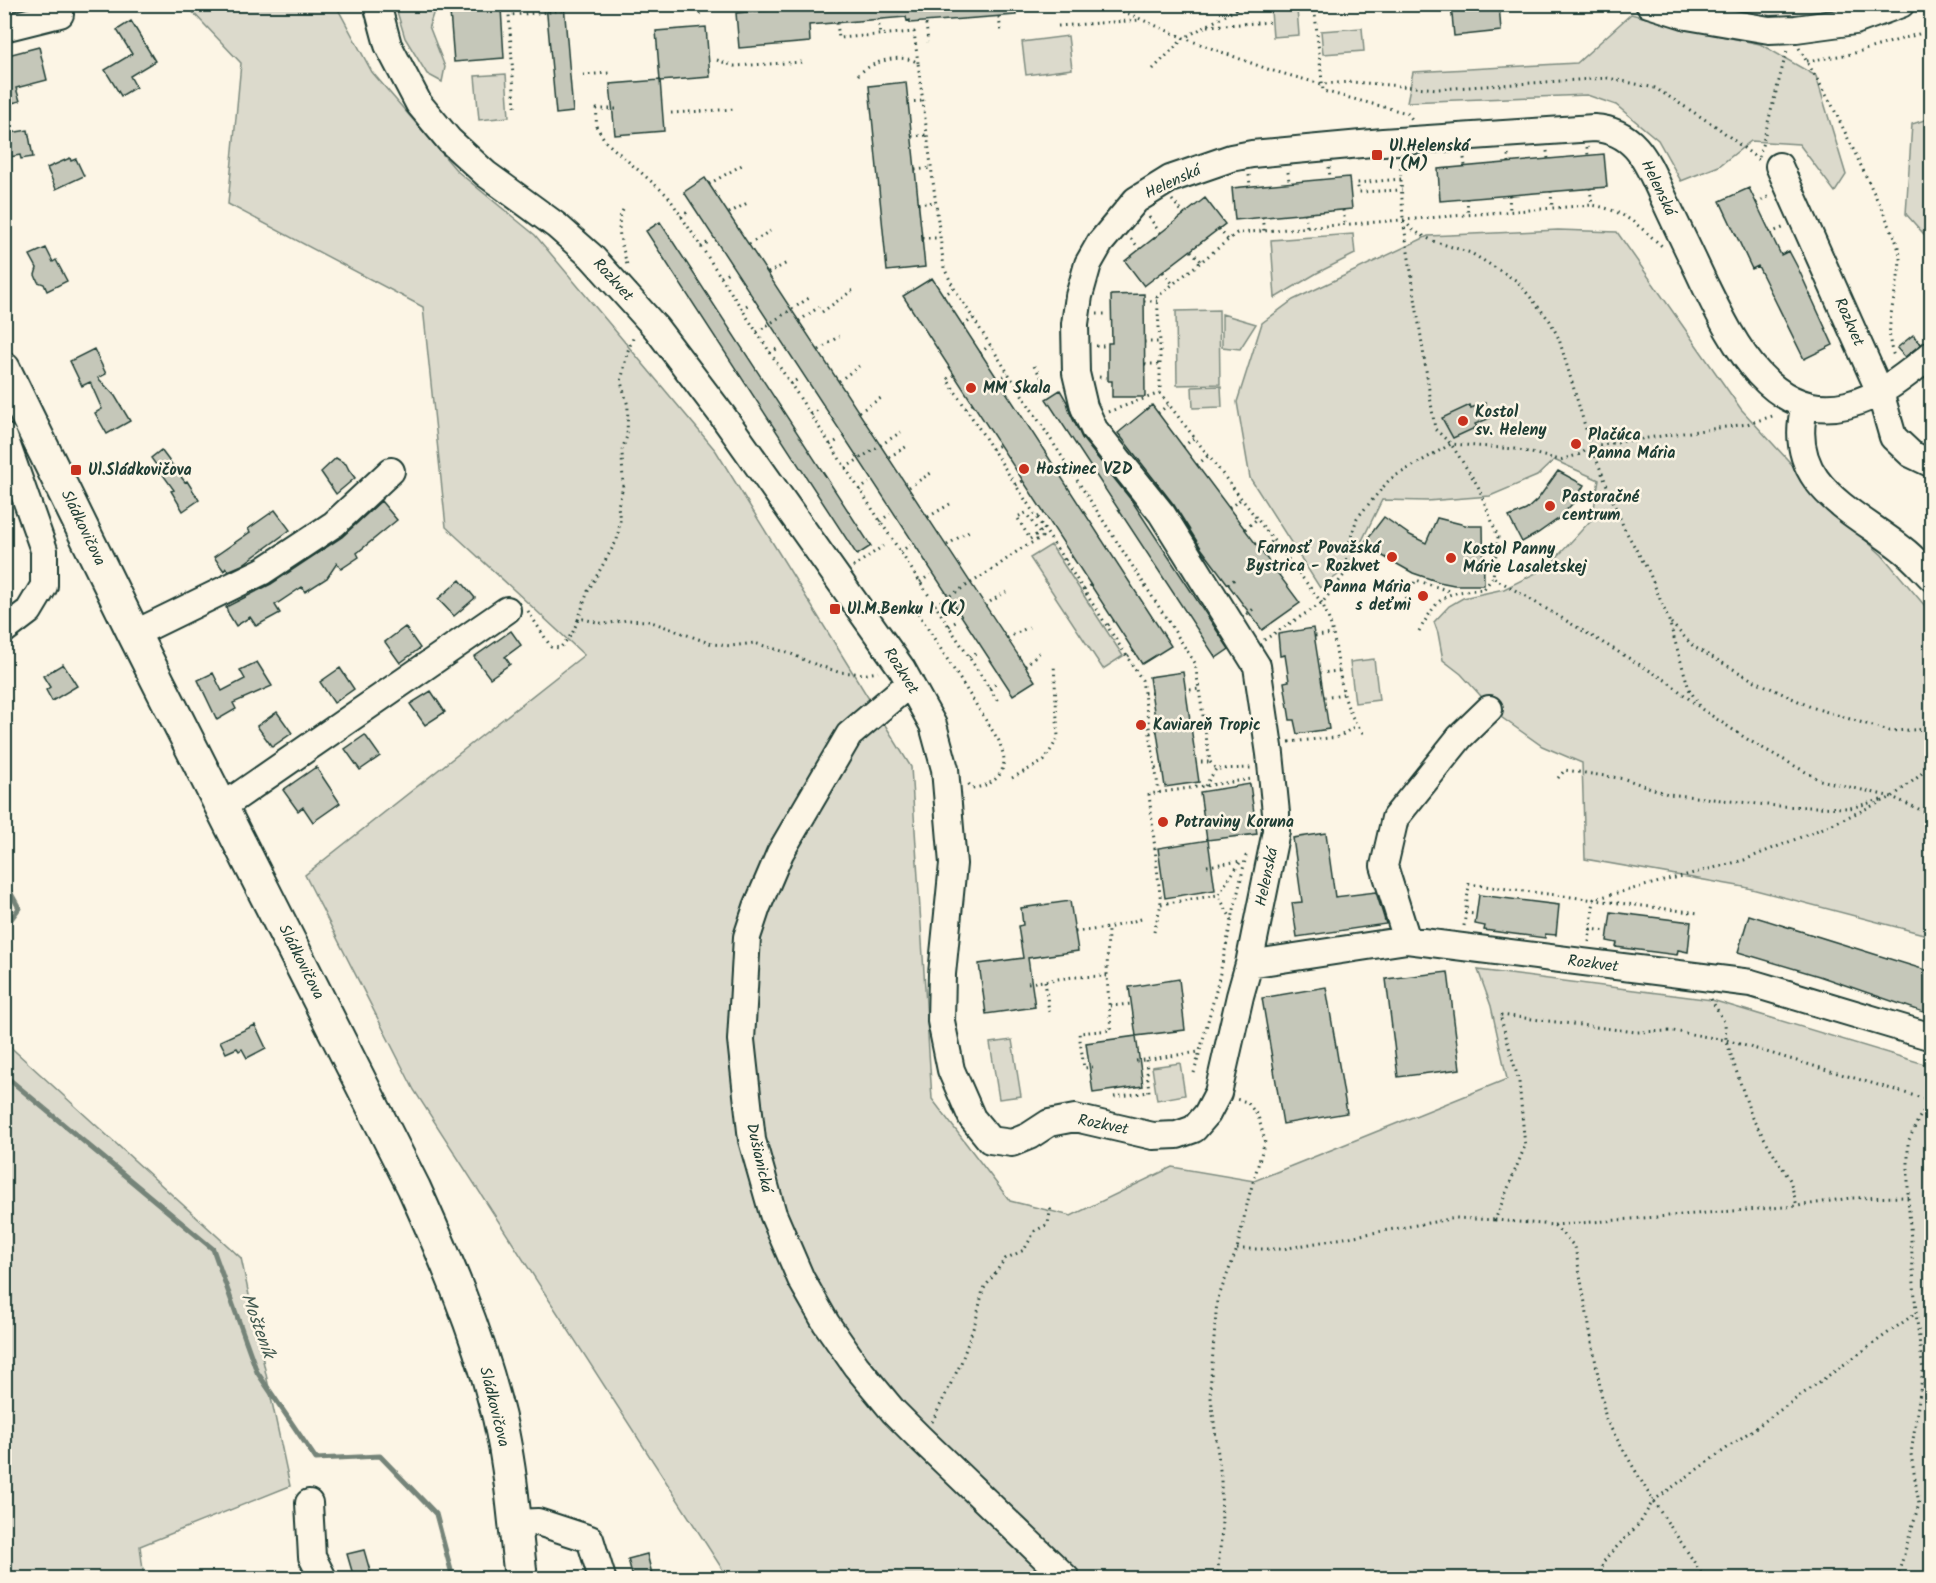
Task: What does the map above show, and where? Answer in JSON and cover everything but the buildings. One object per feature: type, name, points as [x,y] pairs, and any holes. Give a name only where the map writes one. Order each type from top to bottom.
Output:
[{"type":"main road","name":"Sládkovičova","points":[[5,372],[134,634],[414,1188],[435,1235],[477,1342],[496,1403],[510,1475],[521,1578]]},
{"type":"street","name":"Rozkvet","points":[[377,4],[388,45],[418,104],[449,140],[486,174],[557,226],[591,256],[640,311],[722,415],[910,683],[933,725],[945,769],[953,864],[942,974],[941,1021],[951,1070],[972,1118],[990,1140],[1012,1143],[1029,1136],[1049,1123],[1075,1118],[1153,1136],[1177,1135],[1194,1129],[1207,1114],[1218,1093],[1246,975],[1407,940],[1712,980],[1751,983],[1932,1037]]},
{"type":"street","points":[[1649,4],[1687,16],[1769,30],[1856,21],[1901,4]]},
{"type":"street","points":[[4,28],[60,14]]},
{"type":"street","name":"Helenská","points":[[1246,975],[1276,831],[1276,813],[1257,666],[1162,514],[1094,429],[1084,407],[1076,373],[1075,324],[1079,296],[1088,264],[1100,243],[1136,200],[1170,179],[1231,158],[1252,154],[1415,140],[1594,128],[1610,129],[1623,135],[1645,159],[1710,295],[1746,360],[1768,384],[1792,400],[1794,409],[1846,405],[1880,392],[1904,377],[1932,354]]},
{"type":"street","name":"Rozkvet","points":[[1769,163],[1880,392],[1893,437],[1911,454],[1932,464]]},
{"type":"street","points":[[1794,409],[1801,443],[1810,468],[1822,486],[1846,511],[1901,549],[1932,578]]},
{"type":"street","points":[[4,437],[44,550],[44,586],[29,611],[4,630]]},
{"type":"street","points":[[134,634],[263,571],[334,524],[391,471]]},
{"type":"street","points":[[222,807],[507,610]]},
{"type":"street","name":"Dušianická","points":[[910,683],[849,735],[780,853],[747,937],[741,1040],[752,1140],[773,1214],[801,1279],[826,1323],[856,1366],[894,1412],[1066,1578]]},
{"type":"street","points":[[1407,940],[1383,866],[1395,818],[1460,737],[1489,709]]},
{"type":"street","points":[[309,1503],[312,1557],[323,1578]]},
{"type":"street","points":[[515,1523],[538,1522],[590,1539],[602,1578]]},
{"type":"path","points":[[515,107],[509,15],[564,11],[564,4]]},
{"type":"path","points":[[633,4],[638,8]]},
{"type":"path","points":[[699,14],[708,4]]},
{"type":"path","points":[[1153,69],[1184,38],[1245,4]]},
{"type":"path","points":[[1314,4],[1323,91],[1407,113],[1414,122],[1416,153],[1399,154],[1403,219],[1435,429],[1451,444],[1478,486],[1498,537],[1492,577],[1484,589],[1452,592],[1416,580],[1402,604]]},
{"type":"path","points":[[999,17],[1001,33]]},
{"type":"path","points":[[878,19],[880,35]]},
{"type":"path","points":[[1058,26],[1143,20]]},
{"type":"path","points":[[1206,27],[1272,22]]},
{"type":"path","points":[[837,23],[839,38],[914,32],[944,268],[990,345],[1195,663],[1210,762],[1216,769]]},
{"type":"path","points":[[926,24],[928,42]]},
{"type":"path","points":[[1807,61],[1851,54],[1932,30]]},
{"type":"path","points":[[503,42],[511,41]]},
{"type":"path","points":[[1798,46],[1832,105],[1895,237],[1900,254],[1890,332],[1892,352],[1904,377]]},
{"type":"path","points":[[1769,163],[1784,56]]},
{"type":"path","points":[[858,75],[866,66],[877,61],[911,58],[918,63]]},
{"type":"path","points":[[717,60],[734,66],[804,62]]},
{"type":"path","points":[[583,75],[609,73]]},
{"type":"path","points":[[908,102],[923,101]]},
{"type":"path","points":[[671,113],[736,108]]},
{"type":"path","points":[[616,109],[597,109],[596,126],[606,142],[668,196],[999,703]]},
{"type":"path","points":[[912,136],[927,135]]},
{"type":"path","points":[[709,184],[742,165]]},
{"type":"path","points":[[915,170],[932,168]]},
{"type":"path","points":[[1401,179],[1357,183],[1359,192],[1402,190]]},
{"type":"path","points":[[1590,188],[1592,205]]},
{"type":"path","points":[[1551,191],[1552,208]]},
{"type":"path","points":[[1756,203],[1774,194]]},
{"type":"path","points":[[1167,195],[1185,215]]},
{"type":"path","points":[[1509,195],[1510,211]]},
{"type":"path","points":[[1467,198],[1468,214]]},
{"type":"path","points":[[729,213],[749,202]]},
{"type":"path","points":[[918,204],[935,202]]},
{"type":"path","points":[[1363,733],[1342,694],[1333,634],[1322,603],[1160,393],[1160,342],[1156,297],[1237,233],[1307,226],[1592,205],[1609,207],[1627,216],[1670,253]]},
{"type":"path","points":[[623,210],[619,218],[620,235],[630,275]]},
{"type":"path","points":[[681,217],[690,210]]},
{"type":"path","points":[[1144,210],[1161,233]]},
{"type":"path","points":[[1343,210],[1345,224]]},
{"type":"path","points":[[1305,213],[1307,226]]},
{"type":"path","points":[[1262,218],[1263,231]]},
{"type":"path","points":[[1403,219],[1414,231],[1433,241],[1471,253],[1516,281],[1550,321],[1559,339],[1590,446],[1623,528],[1649,572],[1669,621],[1689,689],[1703,710]]},
{"type":"path","points":[[1770,233],[1789,225]]},
{"type":"path","points":[[1219,229],[1228,240]]},
{"type":"path","points":[[749,244],[770,231]]},
{"type":"path","points":[[922,238],[940,238]]},
{"type":"path","points":[[701,247],[710,241]]},
{"type":"path","points":[[1191,251],[1202,262]]},
{"type":"path","points":[[768,273],[789,262]]},
{"type":"path","points":[[721,277],[730,271]]},
{"type":"path","points":[[1163,272],[1173,284]]},
{"type":"path","points":[[943,296],[954,288]]},
{"type":"path","points":[[822,312],[853,290]]},
{"type":"path","points":[[757,332],[812,296]]},
{"type":"path","points":[[1144,301],[1157,301]]},
{"type":"path","points":[[741,309],[751,303]]},
{"type":"path","points":[[799,321],[819,307]]},
{"type":"path","points":[[507,610],[519,606],[527,609],[551,647],[560,648],[572,634],[588,591],[617,540],[620,521],[618,506],[623,487],[622,450],[627,436],[628,406],[621,382],[640,311]]},
{"type":"path","points":[[963,326],[973,318]]},
{"type":"path","points":[[819,350],[839,336]]},
{"type":"path","points":[[1144,342],[1160,342]]},
{"type":"path","points":[[980,353],[990,345]]},
{"type":"path","points":[[770,353],[780,347]]},
{"type":"path","points":[[1145,364],[1160,364]]},
{"type":"path","points":[[838,381],[859,366]]},
{"type":"path","points":[[1034,366],[1053,395]]},
{"type":"path","points":[[998,380],[1008,373]]},
{"type":"path","points":[[954,375],[947,379],[1142,680],[1159,793]]},
{"type":"path","points":[[790,384],[800,378]]},
{"type":"path","points":[[1099,415],[1160,393]]},
{"type":"path","points":[[859,412],[881,398]]},
{"type":"path","points":[[966,408],[973,403]]},
{"type":"path","points":[[1158,413],[1169,405]]},
{"type":"path","points":[[811,415],[820,408]]},
{"type":"path","points":[[1261,642],[1322,603],[1344,575],[1349,544],[1357,518],[1390,479],[1451,444],[1515,449],[1560,460],[1581,454],[1590,446],[1747,424],[1794,409]]},
{"type":"path","points":[[1036,429],[1042,425]]},
{"type":"path","points":[[845,468],[901,432]]},
{"type":"path","points":[[1183,447],[1194,438]]},
{"type":"path","points":[[830,445],[840,439]]},
{"type":"path","points":[[889,457],[909,445]]},
{"type":"path","points":[[992,449],[1000,445]]},
{"type":"path","points":[[1055,459],[1060,454]]},
{"type":"path","points":[[1197,465],[1208,456]]},
{"type":"path","points":[[909,487],[931,474]]},
{"type":"path","points":[[1016,485],[1023,481]]},
{"type":"path","points":[[859,490],[869,483]]},
{"type":"path","points":[[1075,490],[1081,487]]},
{"type":"path","points":[[1229,508],[1241,499]]},
{"type":"path","points":[[928,517],[950,504]]},
{"type":"path","points":[[935,605],[1042,537],[1026,513],[1017,518],[1030,539],[1045,529]]},
{"type":"path","points":[[1038,518],[1044,513]]},
{"type":"path","points":[[879,521],[890,514]]},
{"type":"path","points":[[1245,529],[1257,519]]},
{"type":"path","points":[[947,545],[969,531]]},
{"type":"path","points":[[1105,535],[1110,532]]},
{"type":"path","points":[[1261,550],[1273,541]]},
{"type":"path","points":[[900,552],[910,545]]},
{"type":"path","points":[[851,568],[883,546]]},
{"type":"path","points":[[1065,560],[1072,556]]},
{"type":"path","points":[[1125,566],[1130,562]]},
{"type":"path","points":[[1278,573],[1291,563]]},
{"type":"path","points":[[920,582],[930,575]]},
{"type":"path","points":[[1492,577],[1667,681],[1703,710],[1750,741],[1820,780],[1892,797],[1932,815]]},
{"type":"path","points":[[1084,589],[1091,585]]},
{"type":"path","points":[[985,605],[1006,592]]},
{"type":"path","points":[[1144,596],[1150,592]]},
{"type":"path","points":[[1419,631],[1434,605],[1452,592]]},
{"type":"path","points":[[918,613],[999,741],[1004,763],[997,777],[986,787],[972,789],[966,780],[963,765],[945,769]]},
{"type":"path","points":[[578,620],[605,624],[627,620],[649,621],[712,644],[731,646],[754,644],[789,653],[808,663],[838,672],[867,674],[883,672]]},
{"type":"path","points":[[949,626],[959,620]]},
{"type":"path","points":[[1108,625],[1114,621]]},
{"type":"path","points":[[1669,621],[1695,647],[1751,679],[1811,707],[1889,731],[1932,729]]},
{"type":"path","points":[[1164,627],[1170,624]]},
{"type":"path","points":[[1007,638],[1029,627]]},
{"type":"path","points":[[1315,636],[1333,634]]},
{"type":"path","points":[[1025,666],[1042,650]]},
{"type":"path","points":[[969,657],[979,651]]},
{"type":"path","points":[[1128,656],[1134,651]]},
{"type":"path","points":[[1012,778],[1044,761],[1058,738],[1054,664]]},
{"type":"path","points":[[1320,673],[1339,671]]},
{"type":"path","points":[[989,688],[999,682]]},
{"type":"path","points":[[1190,690],[1200,689]]},
{"type":"path","points":[[1144,693],[1151,693]]},
{"type":"path","points":[[1324,697],[1342,694]]},
{"type":"path","points":[[1195,726],[1205,725]]},
{"type":"path","points":[[1205,786],[1216,769],[1339,736],[1357,725]]},
{"type":"path","points":[[1150,733],[1157,731]]},
{"type":"path","points":[[1201,762],[1210,762]]},
{"type":"path","points":[[1594,899],[1744,860],[1892,797],[1932,763]]},
{"type":"path","points":[[1155,768],[1162,767]]},
{"type":"path","points":[[1558,778],[1565,770],[1625,778],[1668,794],[1776,806],[1850,808],[1892,797]]},
{"type":"path","points":[[1154,932],[1161,904],[1149,794],[1258,778]]},
{"type":"path","points":[[1161,904],[1218,895],[1241,861],[1254,852]]},
{"type":"path","points":[[1194,1072],[1246,856]]},
{"type":"path","points":[[1208,866],[1241,861]]},
{"type":"path","points":[[1464,928],[1469,884],[1672,911],[1698,912]]},
{"type":"path","points":[[1218,895],[1232,920]]},
{"type":"path","points":[[1587,952],[1594,899]]},
{"type":"path","points":[[1466,912],[1476,914]]},
{"type":"path","points":[[1075,932],[1108,928],[1145,918]]},
{"type":"path","points":[[1093,1067],[1084,1068],[1079,1033],[1111,1030],[1107,976],[1108,928]]},
{"type":"path","points":[[1590,929],[1608,931]]},
{"type":"path","points":[[1028,983],[1107,976]]},
{"type":"path","points":[[1712,980],[1709,996],[1725,1023],[1726,1040],[1752,1118],[1790,1180],[1797,1206]]},
{"type":"path","points":[[1045,981],[1049,1012]]},
{"type":"path","points":[[1110,1006],[1131,1004]]},
{"type":"path","points":[[1495,1220],[1525,1146],[1519,1083],[1500,1015],[1635,1032],[1673,1031],[1726,1040],[1931,1101],[1919,1118],[1908,1142],[1908,1197],[1916,1313],[1923,1371],[1911,1454],[1919,1504],[1897,1578]]},
{"type":"path","points":[[1136,1061],[1200,1052]]},
{"type":"path","points":[[1114,1097],[1149,1092],[1146,1060]]},
{"type":"path","points":[[1217,1578],[1222,1530],[1221,1478],[1210,1390],[1217,1301],[1237,1249],[1265,1141],[1258,1116],[1247,1102],[1218,1093]]},
{"type":"path","points":[[1237,1249],[1282,1248],[1456,1218],[1554,1225],[1797,1206],[1850,1198],[1908,1197]]},
{"type":"path","points":[[919,1437],[931,1424],[961,1363],[976,1320],[983,1290],[1005,1259],[1024,1250],[1035,1232],[1048,1224],[1051,1206]]},
{"type":"path","points":[[1554,1225],[1575,1247],[1606,1420],[1653,1501],[1704,1578]]},
{"type":"path","points":[[1598,1578],[1605,1559],[1640,1523],[1653,1501],[1916,1313]]},
{"type":"shaded area","points":[[1123,4],[1199,5],[1144,13]]},
{"type":"shaded area","points":[[186,5],[338,5],[338,9],[372,72],[457,171],[535,235],[716,451],[911,767],[932,1099],[1010,1201],[1071,1216],[1172,1167],[1254,1181],[1507,1079],[1491,1006],[1478,970],[1712,1000],[1931,1066],[1931,1578],[728,1578],[414,1090],[305,875],[584,655],[446,527],[423,307],[228,204],[241,63]]},
{"type":"shaded area","points":[[395,5],[436,5],[429,26],[445,67],[442,82],[427,74],[405,38]]},
{"type":"shaded area","points":[[1297,9],[1299,35],[1273,37],[1271,11]]},
{"type":"shaded area","points":[[1631,14],[1760,44],[1816,76],[1846,175],[1835,192],[1799,144],[1751,141],[1719,166],[1681,181],[1658,140],[1616,105],[1587,95],[1407,102],[1413,72],[1577,63]]},
{"type":"shaded area","points":[[1362,28],[1364,51],[1323,54],[1321,31]]},
{"type":"shaded area","points":[[1068,36],[1072,69],[1026,75],[1022,42]]},
{"type":"shaded area","points":[[506,74],[509,117],[479,120],[475,76]]},
{"type":"shaded area","points":[[1932,118],[1931,242],[1906,214],[1912,124]]},
{"type":"shaded area","points":[[1558,230],[1617,232],[1741,409],[1842,519],[1882,555],[1931,613],[1931,936],[1744,887],[1585,859],[1582,763],[1542,746],[1498,715],[1461,674],[1443,660],[1434,622],[1449,606],[1463,598],[1504,589],[1548,567],[1592,519],[1599,480],[1554,460],[1537,476],[1490,496],[1427,501],[1382,500],[1349,567],[1320,588],[1250,478],[1237,402],[1262,323],[1293,300],[1428,236]]},
{"type":"shaded area","points":[[1353,234],[1355,254],[1275,298],[1271,240]]},
{"type":"shaded area","points":[[1219,310],[1220,384],[1177,385],[1176,311]]},
{"type":"shaded area","points":[[1222,314],[1256,324],[1240,349],[1222,347]]},
{"type":"shaded area","points":[[1221,386],[1222,407],[1193,408],[1192,387]]},
{"type":"shaded area","points":[[1051,545],[1123,656],[1103,669],[1030,558]]},
{"type":"shaded area","points":[[1374,659],[1379,700],[1355,703],[1350,662]]},
{"type":"shaded area","points":[[1012,1040],[1021,1096],[999,1099],[990,1043]]},
{"type":"shaded area","points":[[5,1042],[241,1258],[290,1486],[140,1546],[144,1578],[5,1578]]},
{"type":"shaded area","points":[[1180,1063],[1185,1095],[1157,1100],[1152,1067]]},
{"type":"waterway","name":"Mošteník","points":[[4,881],[19,908],[4,929]]},
{"type":"waterway","name":"Mošteník","points":[[4,1075],[213,1249],[257,1372],[316,1459],[380,1456],[436,1514],[453,1578]]},
{"type":"place","name":"Ul.Helenská I (M)","points":[[1377,155]]},
{"type":"place","name":"MM Skala","points":[[971,388]]},
{"type":"place","name":"Kostol sv. Heleny","points":[[1463,421]]},
{"type":"place","name":"Plačúca Panna Mária","points":[[1576,444]]},
{"type":"place","name":"Hostinec VZD","points":[[1024,469]]},
{"type":"place","name":"Ul.Sládkovičova","points":[[76,470]]},
{"type":"place","name":"Pastoračné centrum","points":[[1550,506]]},
{"type":"place","name":"Farnosť Považská Bystrica - Rozkvet","points":[[1392,557]]},
{"type":"place","name":"Kostol Panny Márie Lasaletskej","points":[[1451,558]]},
{"type":"place","name":"Panna Mária s deťmi","points":[[1423,596]]},
{"type":"place","name":"Ul.M.Benku I (K)","points":[[835,609]]},
{"type":"place","name":"Kaviareň Tropic","points":[[1141,725]]},
{"type":"place","name":"Potraviny Koruna","points":[[1163,822]]}]
